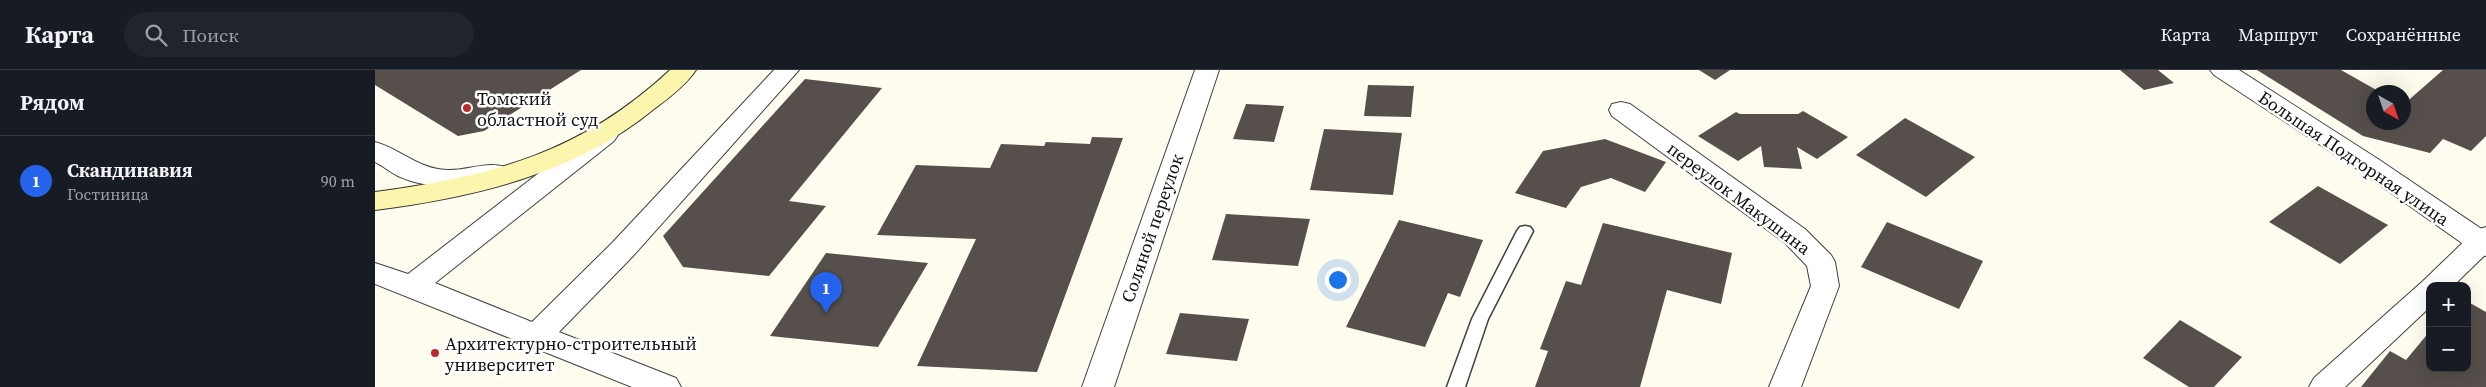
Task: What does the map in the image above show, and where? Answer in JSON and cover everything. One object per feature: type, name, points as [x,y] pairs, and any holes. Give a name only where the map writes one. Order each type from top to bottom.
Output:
[{"type":"main road","points":[[375,201],[427,195],[473,185],[532,166],[590,142],[632,114],[684,70]]},
{"type":"street","points":[[536,336],[623,249],[787,70]]},
{"type":"street","name":"Соляной переулок","points":[[1097,387],[1207,70]]},
{"type":"street","name":"Большая Подгорная улица","points":[[2222,70],[2484,242]]},
{"type":"street","name":"переулок Макушина","points":[[1621,110],[1795,236],[1821,262],[1825,286],[1785,387]]},
{"type":"street","points":[[412,286],[632,114]]},
{"type":"street","points":[[375,150],[408,170],[447,179],[532,166]]},
{"type":"street","points":[[2439,282],[2484,242]]},
{"type":"street","points":[[375,273],[665,387]]},
{"type":"street","points":[[2325,387],[2426,294]]},
{"type":"lane","points":[[1456,387],[1480,319],[1525,231]]},
{"type":"building","name":"Томский областной суд","points":[[375,70],[581,70],[484,131],[458,136],[375,85]]},
{"type":"building","points":[[1699,70],[1730,70],[1715,80]]},
{"type":"building","points":[[2120,70],[2158,70],[2174,83],[2144,90]]},
{"type":"building","points":[[2257,70],[2341,70],[2368,85],[2366,85],[2366,130],[2411,130],[2411,98],[2443,70],[2486,70],[2486,136],[2471,151],[2443,139],[2430,153],[2363,136]]},
{"type":"building","points":[[805,79],[882,88],[789,201],[826,206],[769,276],[683,267],[663,236]]},
{"type":"building","points":[[1368,85],[1414,86],[1411,117],[1364,116]]},
{"type":"building","points":[[1246,104],[1284,106],[1274,142],[1233,139]]},
{"type":"building","points":[[1803,111],[1848,137],[1817,159],[1797,147],[1802,169],[1764,167],[1761,146],[1738,161],[1698,136],[1736,112],[1740,114],[1798,114]]},
{"type":"building","points":[[1905,118],[1975,157],[1926,197],[1856,155]]},
{"type":"building","points":[[1324,129],[1402,133],[1393,195],[1310,190]]},
{"type":"building","points":[[1092,137],[1123,138],[1037,372],[917,366],[976,239],[877,235],[916,165],[990,168],[1001,144],[1044,146],[1046,142],[1090,144]]},
{"type":"building","points":[[1605,139],[1666,162],[1645,192],[1611,178],[1581,187],[1566,208],[1515,193],[1543,151]]},
{"type":"building","points":[[2318,186],[2388,225],[2340,264],[2269,222]]},
{"type":"building","points":[[1226,214],[1310,219],[1298,266],[1212,260]]},
{"type":"building","points":[[1399,220],[1483,240],[1460,297],[1448,293],[1425,347],[1346,327]]},
{"type":"building","points":[[1887,222],[1983,261],[1959,309],[1861,267]]},
{"type":"building","points":[[1603,223],[1732,253],[1721,304],[1667,290],[1640,387],[1535,387],[1548,351],[1540,349],[1566,281],[1581,285]]},
{"type":"building","points":[[826,253],[928,263],[878,347],[770,336]]},
{"type":"building","points":[[2471,304],[2486,312],[2486,387],[2361,387],[2390,351],[2406,360],[2426,336],[2426,372],[2471,372]]},
{"type":"building","points":[[1180,313],[1249,319],[1237,361],[1166,354]]},
{"type":"building","points":[[2180,320],[2242,357],[2214,387],[2189,387],[2143,358]]},
{"type":"place","name":"Томский областной суд","points":[[467,108]]},
{"type":"place","name":"Скандинавия","points":[[826,313]]},
{"type":"place","name":"Архитектурно-строительный университет","points":[[435,353]]}]
